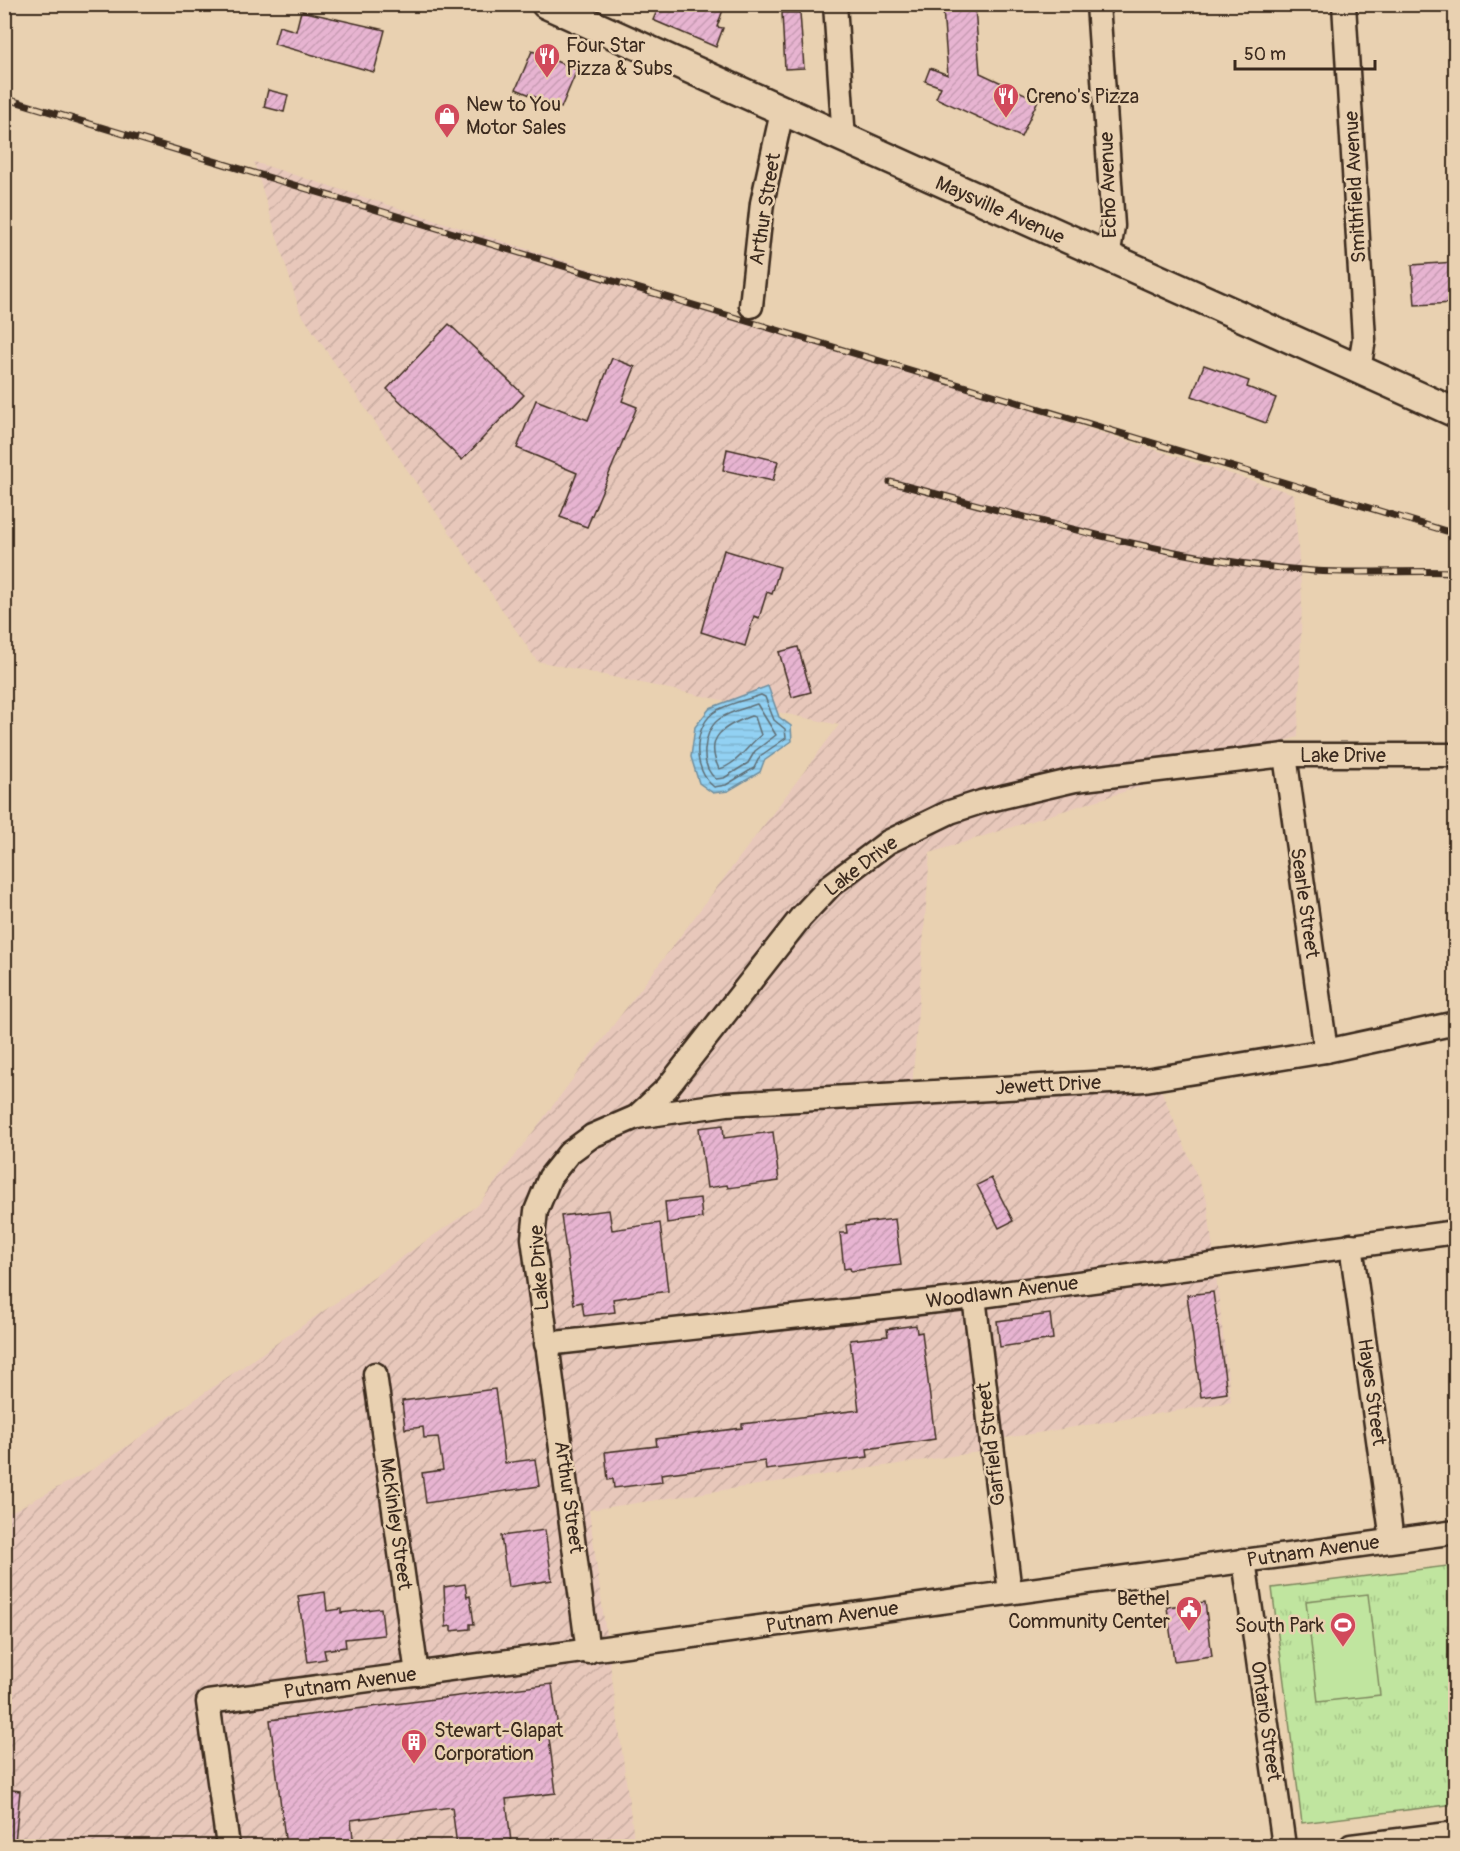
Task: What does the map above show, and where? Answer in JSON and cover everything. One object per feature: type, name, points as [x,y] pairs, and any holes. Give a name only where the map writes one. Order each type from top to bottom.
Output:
[{"type":"main road","name":"Maysville Avenue","points":[[546,4],[1455,413]]},
{"type":"street","points":[[835,4],[844,140]]},
{"type":"street","name":"Echo Avenue","points":[[1098,4],[1113,225],[1108,258]]},
{"type":"street","name":"Smithfield Avenue","points":[[1344,4],[1364,339],[1359,370]]},
{"type":"street","name":"Arthur Street","points":[[751,306],[762,204],[782,112]]},
{"type":"street","name":"Lake Drive","points":[[546,1344],[533,1238],[536,1211],[550,1177],[569,1153],[592,1136],[636,1117],[688,1062],[801,916],[831,885],[888,842],[950,812],[1031,788],[1075,780],[1285,755],[1455,755]]},
{"type":"street","name":"Searle Street","points":[[1285,755],[1326,1051]]},
{"type":"street","name":"Jewett Drive","points":[[636,1117],[727,1104],[1145,1080],[1326,1051],[1455,1023]]},
{"type":"street","name":"Woodlawn Avenue","points":[[546,1344],[974,1297],[1455,1232]]},
{"type":"street","name":"Hayes Street","points":[[1351,1245],[1392,1540]]},
{"type":"street","name":"Garfield Street","points":[[974,1297],[1010,1592]]},
{"type":"street","name":"Arthur Street","points":[[546,1344],[570,1503],[588,1652]]},
{"type":"street","name":"McKinley Street","points":[[375,1374],[417,1674]]},
{"type":"street","name":"Putnam Avenue","points":[[228,1846],[208,1702],[1455,1532]]},
{"type":"street","name":"Ontario Street","points":[[1244,1560],[1284,1846]]},
{"type":"street","points":[[1351,1846],[1433,1841],[1455,1833]]},
{"type":"shaded area","points":[[254,162],[1294,494],[1302,599],[1298,737],[930,853],[911,1102],[1159,1085],[1207,1200],[1231,1402],[999,1439],[979,1452],[589,1510],[635,1846],[5,1846],[5,1515],[95,1468],[478,1205],[839,725],[537,661],[300,312]]},
{"type":"green space","points":[[1455,1565],[1455,1804],[1302,1823],[1272,1588]]},
{"type":"green space","name":"South Park","points":[[1368,1594],[1380,1695],[1318,1702],[1306,1601]]},
{"type":"water","points":[[768,686],[779,717],[791,726],[792,741],[764,761],[760,772],[728,791],[713,793],[699,783],[691,757],[695,727],[710,708]]},
{"type":"building","points":[[660,4],[725,4],[717,27],[723,28],[716,47],[653,20]]},
{"type":"building","name":"Creno's Pizza","points":[[975,7],[980,73],[1038,100],[1021,137],[936,98],[941,87],[925,81],[930,68],[948,75],[943,9]]},
{"type":"building","points":[[301,11],[385,30],[374,72],[274,44],[279,26],[296,31]]},
{"type":"building","points":[[782,13],[800,13],[804,68],[785,69]]},
{"type":"building","name":"Four Star Pizza & Subs","points":[[532,51],[577,70],[561,108],[516,89]]},
{"type":"building","points":[[268,90],[288,95],[284,112],[264,107]]},
{"type":"building","points":[[1455,262],[1455,303],[1415,305],[1412,265]]},
{"type":"building","points":[[449,324],[524,395],[462,460],[387,389]]},
{"type":"building","points":[[612,358],[635,367],[622,401],[637,407],[587,527],[560,517],[577,473],[517,448],[536,400],[588,420]]},
{"type":"building","points":[[1204,365],[1249,381],[1247,387],[1276,398],[1266,423],[1192,396]]},
{"type":"building","points":[[727,449],[778,461],[773,481],[723,470]]},
{"type":"building","points":[[724,550],[780,567],[772,594],[767,592],[759,618],[754,616],[745,646],[701,632]]},
{"type":"building","points":[[798,647],[811,692],[792,697],[779,652]]},
{"type":"building","points":[[723,1125],[724,1138],[773,1132],[779,1181],[728,1188],[727,1185],[707,1188],[699,1128]]},
{"type":"building","points":[[991,1178],[1013,1221],[999,1228],[977,1185]]},
{"type":"building","points":[[700,1198],[702,1218],[667,1223],[665,1202]]},
{"type":"building","points":[[609,1210],[612,1230],[660,1223],[668,1291],[613,1299],[615,1312],[584,1316],[582,1302],[574,1304],[561,1216]]},
{"type":"building","points":[[895,1219],[901,1265],[851,1271],[850,1268],[844,1269],[840,1233],[847,1233],[846,1225]]},
{"type":"building","points":[[1213,1292],[1227,1393],[1201,1397],[1187,1295]]},
{"type":"building","points":[[1050,1314],[1053,1339],[1000,1347],[997,1321]]},
{"type":"building","points":[[916,1325],[917,1333],[922,1332],[935,1439],[867,1449],[868,1457],[766,1470],[765,1461],[661,1474],[662,1482],[614,1488],[613,1479],[608,1480],[605,1452],[657,1446],[656,1439],[742,1428],[742,1424],[859,1410],[850,1340],[888,1336],[887,1329]]},
{"type":"building","points":[[495,1389],[505,1463],[535,1459],[539,1486],[426,1503],[422,1473],[443,1470],[438,1437],[424,1438],[423,1427],[405,1429],[402,1401]]},
{"type":"building","points":[[545,1530],[552,1580],[508,1587],[501,1536]]},
{"type":"building","points":[[465,1584],[467,1597],[470,1596],[474,1624],[470,1624],[470,1629],[451,1631],[451,1626],[446,1627],[444,1587]]},
{"type":"building","points":[[325,1592],[327,1611],[341,1609],[341,1613],[381,1608],[384,1635],[345,1639],[346,1647],[324,1650],[326,1659],[308,1662],[298,1596]]},
{"type":"building","name":"Bethel Community Center","points":[[1205,1602],[1212,1656],[1174,1661],[1167,1607]]},
{"type":"building","name":"Stewart-Glapat Corporation","points":[[552,1684],[559,1736],[549,1738],[556,1793],[506,1799],[511,1842],[457,1846],[452,1807],[351,1820],[354,1846],[286,1846],[270,1720]]},
{"type":"building","points":[[4,1789],[20,1791],[15,1842],[4,1842]]},
{"type":"railway","points":[[4,98],[1456,534]]},
{"type":"railway","points":[[890,482],[1100,536],[1207,558],[1314,571],[1456,572]]},
{"type":"place","name":"Four Star Pizza & Subs","points":[[547,79]]},
{"type":"place","name":"Creno's Pizza","points":[[1006,119]]},
{"type":"place","name":"New to You Motor Sales","points":[[447,139]]},
{"type":"place","name":"Bethel Community Center","points":[[1189,1632]]},
{"type":"place","name":"South Park","points":[[1343,1648]]},
{"type":"place","name":"Stewart-Glapat Corporation","points":[[414,1765]]}]
